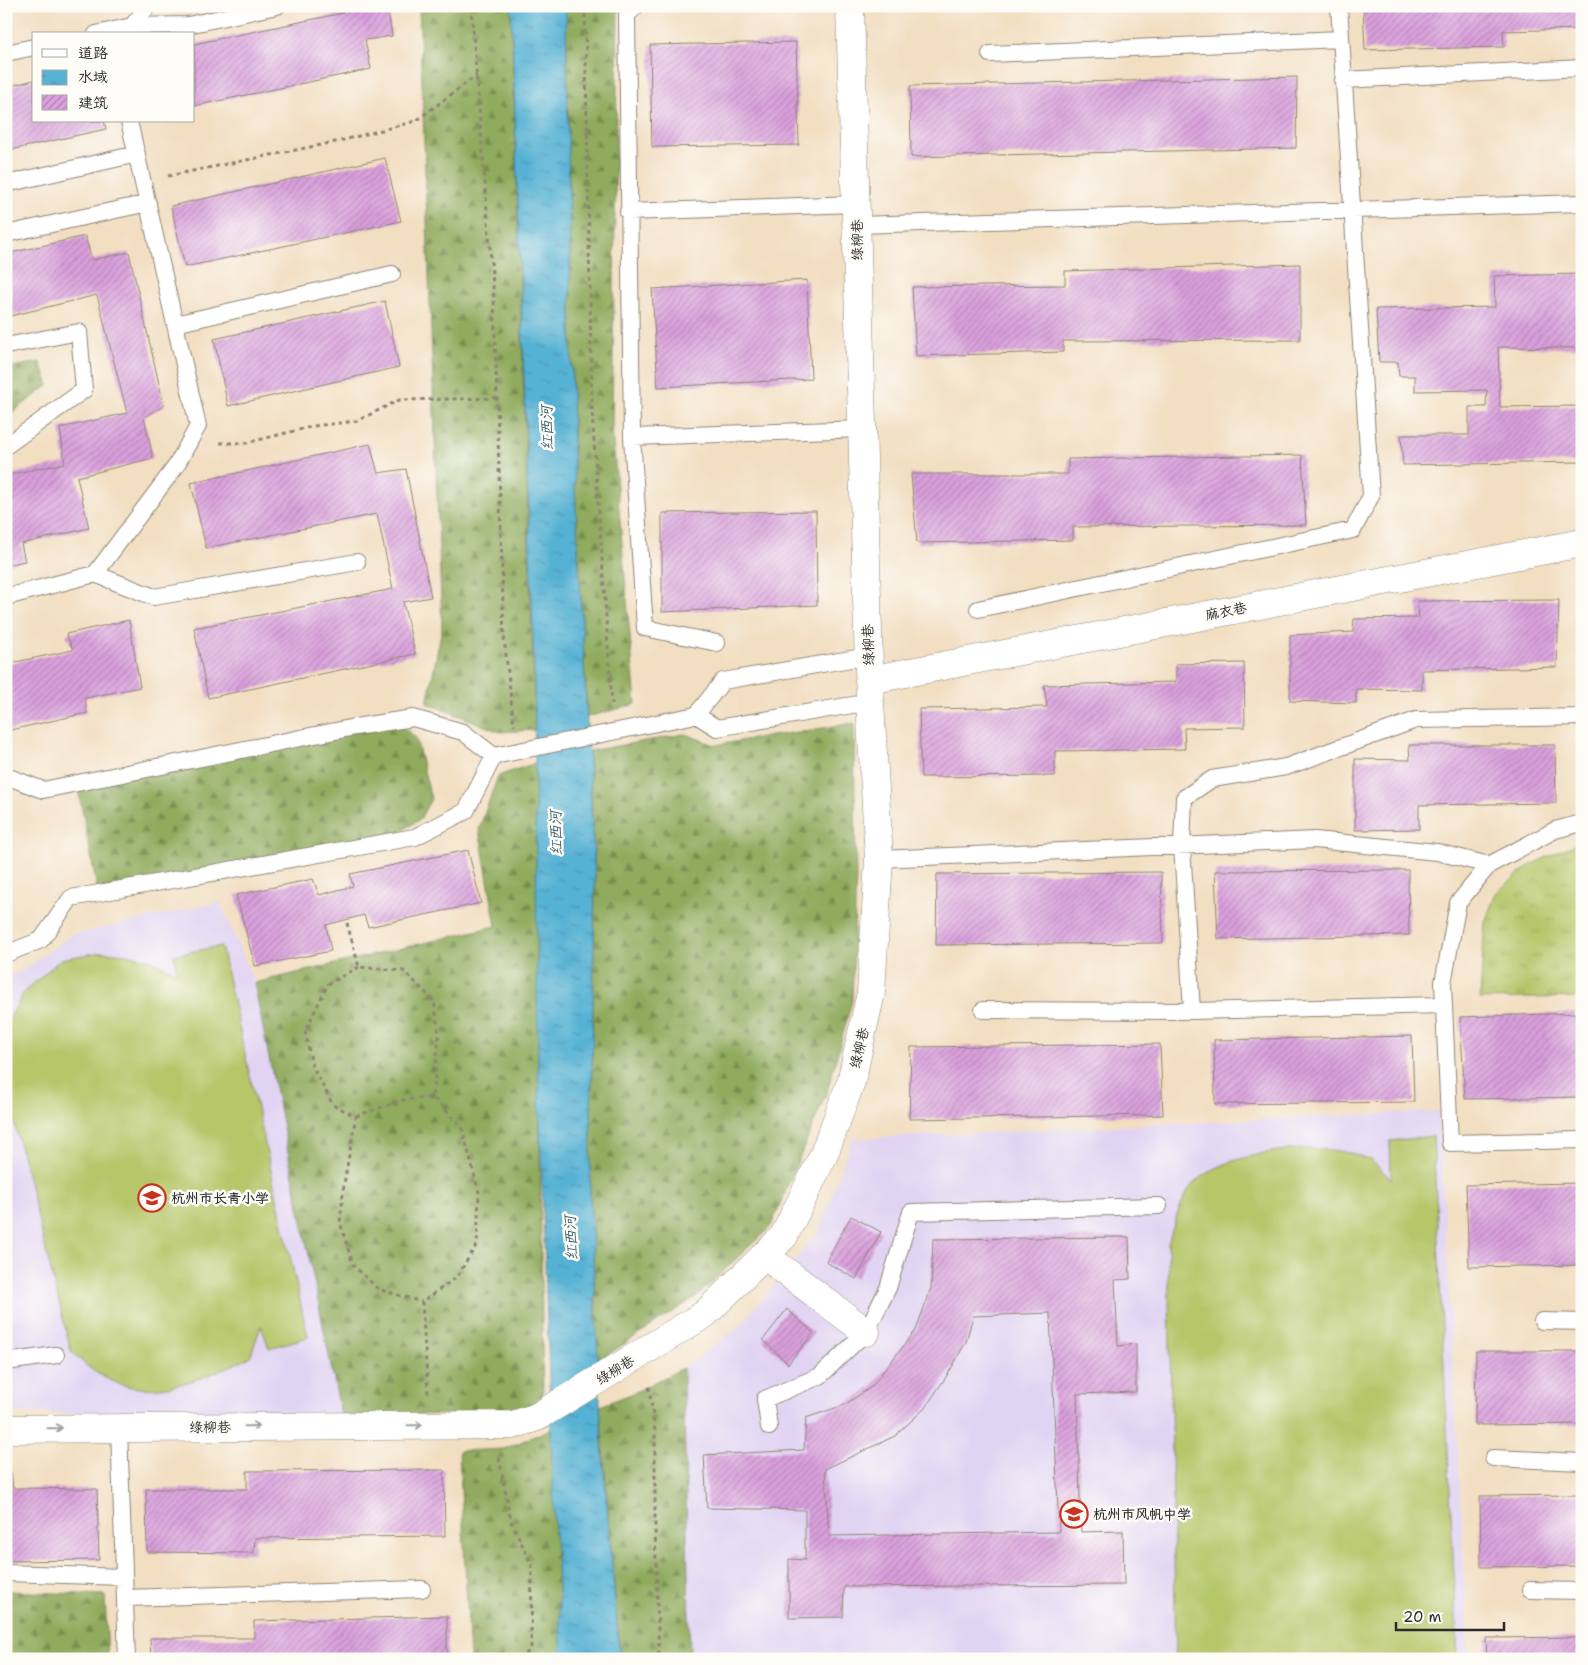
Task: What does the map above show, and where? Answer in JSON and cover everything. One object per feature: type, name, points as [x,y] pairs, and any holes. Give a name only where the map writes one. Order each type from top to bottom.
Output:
[{"type":"street","name":"绿柳巷","points":[[6,1429],[513,1425],[537,1418],[705,1314],[784,1236],[824,1154],[850,1082],[871,993],[879,859],[869,679],[850,6]]},
{"type":"street","name":"麻衣巷","points":[[869,679],[1582,543]]},
{"type":"street","points":[[764,1254],[866,1332]]},
{"type":"lane","points":[[132,26],[148,6]]},
{"type":"lane","points":[[109,32],[132,26],[188,25],[277,6]]},
{"type":"lane","points":[[636,6],[626,15],[628,212],[632,437],[645,628],[717,643]]},
{"type":"lane","points":[[978,609],[1353,530],[1371,496],[1339,6]]},
{"type":"lane","points":[[990,54],[1340,39]]},
{"type":"lane","points":[[6,53],[32,47]]},
{"type":"lane","points":[[1343,80],[1582,68]]},
{"type":"lane","points":[[95,574],[176,466],[198,426],[129,122]]},
{"type":"lane","points":[[6,184],[137,154]]},
{"type":"lane","points":[[6,234],[148,203]]},
{"type":"lane","points":[[628,212],[856,214],[1351,211],[1582,203]]},
{"type":"lane","points":[[174,324],[392,274]]},
{"type":"lane","points":[[6,346],[79,332],[84,390],[6,446]]},
{"type":"lane","points":[[632,437],[862,429]]},
{"type":"lane","points":[[6,597],[95,574],[154,598],[357,562]]},
{"type":"lane","points":[[696,715],[717,728],[869,679]]},
{"type":"lane","points":[[6,776],[43,790],[355,727],[413,718],[463,732],[494,756],[696,715],[723,681],[869,679]]},
{"type":"lane","points":[[1192,1011],[1182,845],[1184,798],[1212,779],[1286,767],[1416,720],[1582,717]]},
{"type":"lane","points":[[6,954],[41,940],[71,898],[415,837],[466,811],[494,756]]},
{"type":"lane","points":[[1582,823],[1555,830],[1489,865],[1458,904],[1443,983],[1450,1143],[1582,1140]]},
{"type":"lane","points":[[879,859],[1315,840],[1437,852],[1489,865]]},
{"type":"lane","points":[[983,1010],[1192,1011],[1444,1005]]},
{"type":"lane","points":[[769,1427],[765,1398],[820,1376],[866,1332],[888,1288],[911,1212],[1159,1206]]},
{"type":"lane","points":[[1542,1321],[1582,1322]]},
{"type":"lane","points":[[6,1362],[56,1355]]},
{"type":"lane","points":[[119,1428],[127,1659]]},
{"type":"lane","points":[[1493,1458],[1582,1462]]},
{"type":"lane","points":[[6,1573],[124,1577]]},
{"type":"lane","points":[[125,1598],[422,1589]]},
{"type":"lane","points":[[1530,1590],[1582,1590]]},
{"type":"path","points":[[471,6],[494,299],[504,637],[523,750]]},
{"type":"path","points":[[585,6],[592,412],[614,732]]},
{"type":"path","points":[[142,182],[340,141],[416,121],[477,75]]},
{"type":"path","points":[[189,443],[246,443],[314,426],[357,421],[399,400],[497,398]]},
{"type":"path","points":[[347,924],[360,968]]},
{"type":"path","points":[[422,1302],[457,1277],[477,1244],[479,1193],[462,1127],[433,1096],[440,1035],[434,1002],[404,971],[360,968],[328,984],[305,1031],[312,1066],[333,1105],[356,1116],[403,1100],[433,1096]]},
{"type":"path","points":[[356,1116],[344,1184],[340,1222],[353,1265],[378,1289],[422,1302]]},
{"type":"path","points":[[422,1302],[430,1425]]},
{"type":"path","points":[[644,1352],[655,1431],[655,1528],[660,1659]]},
{"type":"path","points":[[492,1426],[511,1521],[532,1565],[530,1646],[523,1659]]},
{"type":"shaded area","name":"杭州市长青小学","points":[[220,902],[254,983],[341,1415],[6,1413],[6,975],[20,972],[72,935]]},
{"type":"shaded area","name":"杭州市风帆中学","points":[[1439,1111],[1469,1659],[690,1659],[683,1368],[739,1327],[819,1231],[852,1139]]},
{"type":"green space","points":[[419,6],[511,6],[535,730],[500,732],[427,703],[442,628]]},
{"type":"green space","points":[[566,6],[618,6],[612,429],[636,704],[587,717],[573,447]]},
{"type":"green space","points":[[40,362],[49,385],[6,417],[6,368]]},
{"type":"green space","points":[[396,720],[416,738],[431,799],[420,819],[385,842],[98,893],[77,783]]},
{"type":"green space","points":[[854,723],[856,876],[852,1001],[828,1089],[771,1226],[697,1296],[598,1361],[590,1191],[595,880],[589,751],[685,734],[715,745]]},
{"type":"green space","points":[[535,763],[543,1401],[532,1414],[341,1415],[254,983],[496,926],[479,829],[498,776]]},
{"type":"green space","points":[[1582,841],[1582,997],[1480,999],[1485,922],[1496,893],[1530,865]]},
{"type":"green space","name":"杭州市长青小学","points":[[221,946],[308,1337],[269,1348],[261,1326],[250,1357],[226,1368],[180,1384],[157,1388],[136,1388],[114,1382],[93,1370],[71,1351],[6,1090],[6,1025],[24,992],[61,959],[101,952],[127,954],[151,960],[177,973],[174,955]]},
{"type":"green space","points":[[1433,1136],[1458,1659],[1176,1659],[1168,1244],[1185,1197],[1193,1184],[1208,1172],[1251,1156],[1277,1151],[1303,1149],[1350,1153],[1368,1159],[1391,1179],[1390,1141]]},
{"type":"green space","points":[[683,1368],[690,1659],[620,1659],[600,1406],[631,1394]]},
{"type":"green space","points":[[551,1429],[563,1659],[470,1659],[459,1451],[504,1449]]},
{"type":"green space","points":[[7,1591],[105,1595],[108,1659],[6,1659]]},
{"type":"water","name":"红西河","points":[[511,6],[566,6],[573,447],[595,880],[590,1191],[602,1446],[620,1659],[562,1659],[554,1516],[538,1072],[534,660]]},
{"type":"building","points":[[342,6],[387,6],[392,36],[365,40],[371,69],[195,106],[195,44],[343,13]]},
{"type":"building","points":[[1363,6],[1582,6],[1582,29],[1503,31],[1504,47],[1365,50]]},
{"type":"building","points":[[796,42],[799,145],[652,147],[650,45]]},
{"type":"building","points":[[1297,77],[1296,148],[911,157],[910,86]]},
{"type":"building","points":[[32,80],[32,122],[104,122],[106,129],[6,151],[6,87]]},
{"type":"building","points":[[385,158],[401,221],[185,267],[171,206]]},
{"type":"building","points":[[85,236],[92,260],[129,252],[164,406],[144,417],[153,458],[77,477],[89,528],[21,544],[25,561],[6,565],[6,501],[13,500],[7,475],[65,463],[60,428],[127,413],[97,295],[6,317],[6,254]]},
{"type":"building","points":[[1300,264],[1300,340],[1063,341],[1063,352],[916,356],[912,287],[1065,285],[1065,271]]},
{"type":"building","points":[[1582,274],[1582,348],[1498,347],[1500,407],[1582,406],[1582,462],[1403,465],[1401,435],[1469,435],[1469,407],[1486,407],[1487,390],[1415,391],[1415,376],[1399,376],[1398,362],[1379,362],[1376,309],[1495,307],[1494,276]]},
{"type":"building","points":[[807,280],[811,379],[658,387],[652,289]]},
{"type":"building","points":[[385,301],[399,367],[228,406],[214,339]]},
{"type":"building","points":[[370,444],[378,473],[406,469],[431,597],[403,602],[415,654],[208,698],[194,628],[393,589],[377,514],[206,548],[191,483]]},
{"type":"building","points":[[1302,455],[1306,525],[1073,527],[1073,540],[917,543],[911,474],[1068,474],[1068,459]]},
{"type":"building","points":[[816,511],[817,605],[662,612],[662,513]]},
{"type":"building","points":[[1559,600],[1557,667],[1422,670],[1422,690],[1356,689],[1356,703],[1290,701],[1290,635],[1353,632],[1354,619],[1419,618],[1417,601]]},
{"type":"building","points":[[129,620],[140,687],[85,698],[87,713],[6,731],[6,664],[73,650],[66,634]]},
{"type":"building","points":[[1244,663],[1245,727],[1184,728],[1185,749],[1055,751],[1055,776],[921,777],[919,709],[1047,707],[1044,685],[1176,682],[1176,664]]},
{"type":"building","points":[[1409,745],[1555,745],[1556,803],[1419,805],[1419,829],[1355,830],[1355,759],[1410,760]]},
{"type":"building","points":[[468,850],[481,903],[368,927],[364,915],[326,925],[331,951],[255,966],[236,895],[313,879],[319,895],[353,886],[350,874]]},
{"type":"building","points":[[1408,870],[1409,935],[1218,939],[1215,871]]},
{"type":"building","points":[[1161,872],[1163,943],[936,945],[937,874]]},
{"type":"building","points":[[1575,1013],[1577,1033],[1582,1033],[1582,1097],[1465,1099],[1460,1017]]},
{"type":"building","points":[[1412,1036],[1414,1102],[1215,1104],[1214,1040]]},
{"type":"building","points":[[1160,1044],[1163,1115],[909,1119],[911,1047]]},
{"type":"building","points":[[1581,1183],[1582,1265],[1469,1267],[1466,1185]]},
{"type":"building","points":[[851,1216],[881,1232],[856,1279],[826,1262]]},
{"type":"building","points":[[1129,1237],[1130,1279],[1115,1280],[1118,1346],[1136,1344],[1136,1392],[1077,1394],[1081,1532],[1123,1531],[1124,1585],[844,1587],[843,1617],[789,1618],[789,1559],[805,1560],[805,1510],[707,1508],[704,1455],[804,1450],[806,1418],[844,1405],[871,1387],[916,1330],[931,1288],[933,1239]],"holes":[[[1050,1313],[1059,1532],[829,1536],[825,1469],[895,1436],[925,1408],[948,1374],[966,1342],[973,1316]]]},
{"type":"building","points":[[787,1309],[814,1333],[788,1364],[763,1340]]},
{"type":"building","points":[[1476,1351],[1582,1351],[1582,1424],[1475,1425]]},
{"type":"building","points":[[444,1470],[445,1536],[255,1538],[254,1553],[147,1552],[146,1489],[247,1489],[247,1471]]},
{"type":"building","points":[[6,1472],[11,1472],[13,1488],[97,1489],[99,1560],[6,1561]]},
{"type":"building","points":[[1582,1495],[1582,1566],[1481,1567],[1480,1496]]},
{"type":"building","points":[[447,1616],[447,1659],[151,1659],[150,1638],[254,1638],[254,1621]]},
{"type":"building","points":[[1582,1637],[1582,1659],[1487,1659],[1486,1638]]},
{"type":"place","name":"杭州市长青小学","points":[[152,1198]]},
{"type":"place","name":"杭州市风帆中学","points":[[1074,1514]]}]
